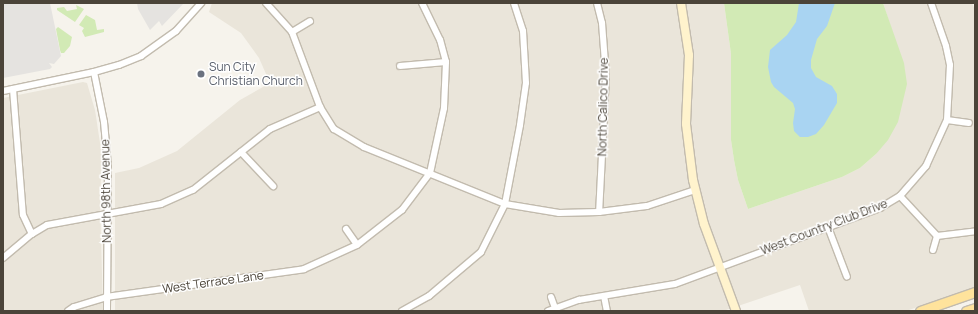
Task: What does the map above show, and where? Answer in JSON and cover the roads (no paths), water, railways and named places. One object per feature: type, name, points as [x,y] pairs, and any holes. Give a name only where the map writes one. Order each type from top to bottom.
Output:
[{"type":"main road","points":[[920,311],[975,292]]},
{"type":"main road","points":[[966,311],[975,308]]},
{"type":"street","points":[[3,91],[94,72],[119,65],[141,56],[176,31],[201,3]]},
{"type":"street","points":[[266,3],[292,32],[320,107],[334,129],[364,147],[505,204],[559,213],[599,212],[647,206],[695,190]]},
{"type":"street","points":[[422,3],[440,40],[446,62],[444,108],[430,173]]},
{"type":"street","points":[[402,311],[429,296],[481,252],[505,204],[520,125],[526,83],[523,30],[514,3]]},
{"type":"street","name":"North Calico Drive","points":[[597,3],[602,23],[606,76],[599,212]]},
{"type":"street","points":[[681,3],[689,55],[687,135],[695,190],[704,224],[736,311]]},
{"type":"street","name":"West Country Club Drive","points":[[548,311],[579,300],[675,284],[880,208],[900,196],[926,166],[947,120],[950,65],[946,46],[931,3]]},
{"type":"street","points":[[292,32],[310,21]]},
{"type":"street","points":[[400,66],[446,62]]},
{"type":"street","name":"North 98th Avenue","points":[[94,72],[106,135],[108,214],[107,311]]},
{"type":"street","points":[[13,89],[23,215],[32,234]]},
{"type":"street","points":[[3,258],[32,234],[47,225],[62,221],[161,204],[193,190],[270,129],[320,107]]},
{"type":"street","points":[[947,120],[968,123]]},
{"type":"street","points":[[242,152],[273,186]]},
{"type":"street","name":"West Terrace Lane","points":[[68,311],[74,307],[106,297],[304,269],[356,245],[402,210],[430,173]]},
{"type":"street","points":[[900,196],[937,236]]},
{"type":"street","points":[[828,228],[847,277]]},
{"type":"street","points":[[346,229],[356,245]]},
{"type":"street","points":[[937,236],[975,231]]},
{"type":"street","points":[[933,250],[937,236]]},
{"type":"street","points":[[604,296],[607,311]]},
{"type":"street","points":[[551,297],[555,308]]},
{"type":"water","points":[[799,3],[835,3],[827,26],[817,39],[811,60],[811,68],[816,77],[832,86],[837,94],[837,103],[824,125],[816,134],[808,137],[800,137],[794,131],[793,123],[795,109],[793,103],[774,87],[771,82],[768,67],[770,50],[787,35],[796,22]]},
{"type":"place","name":"Sun City Christian Church","points":[[201,74]]}]
